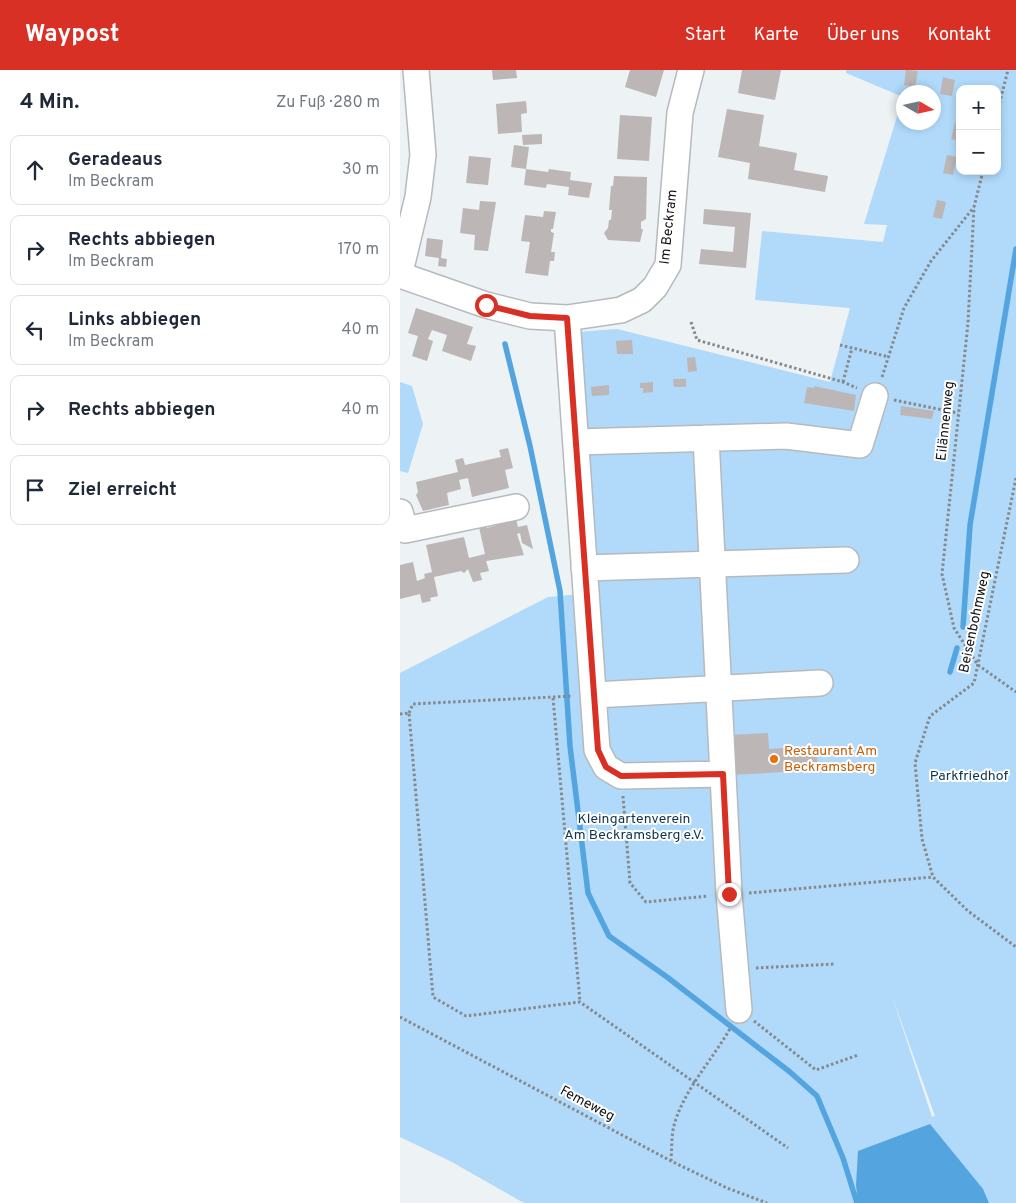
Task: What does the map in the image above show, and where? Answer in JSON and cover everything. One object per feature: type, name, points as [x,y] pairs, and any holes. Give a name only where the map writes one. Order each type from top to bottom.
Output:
[{"type":"street","points":[[400,274],[418,197],[423,155],[416,70]]},
{"type":"street","name":"Im Beckram","points":[[400,274],[486,305],[530,316],[567,318],[621,310],[642,300],[655,287],[668,265],[680,114],[691,70]]},
{"type":"street","points":[[567,318],[584,568],[585,695],[598,750],[606,767],[621,776],[723,774]]},
{"type":"street","points":[[576,442],[786,436],[860,445],[875,396]]},
{"type":"street","points":[[706,438],[718,688],[736,969],[734,1019]]},
{"type":"street","points":[[402,524],[516,507]]},
{"type":"street","points":[[584,568],[846,560]]},
{"type":"street","points":[[585,695],[820,683]]},
{"type":"path","points":[[1001,97],[1008,70]]},
{"type":"path","name":"Eilännenweg","points":[[978,665],[954,628],[942,574],[968,323],[974,207],[982,175]]},
{"type":"path","points":[[875,396],[890,357],[904,308],[931,261],[974,207]]},
{"type":"path","points":[[691,322],[696,340],[843,382],[875,396],[958,413]]},
{"type":"path","points":[[840,345],[890,357]]},
{"type":"path","points":[[843,382],[852,348]]},
{"type":"path","name":"Beisenbohmweg","points":[[1016,478],[974,683],[930,716],[915,763],[922,839],[934,877],[968,911],[1016,947]]},
{"type":"path","points":[[978,665],[1016,692]]},
{"type":"path","points":[[585,695],[413,704],[409,713],[433,997],[466,1016],[580,1002],[788,1148]]},
{"type":"path","points":[[553,698],[580,1002]]},
{"type":"path","points":[[400,714],[409,713]]},
{"type":"path","points":[[736,969],[834,964]]},
{"type":"path","name":"Femeweg","points":[[400,1018],[671,1161],[727,1188],[767,1203]]},
{"type":"path","points":[[671,1161],[674,1124],[694,1082],[734,1019],[816,1070],[858,1055]]},
{"type":"green space","name":"Kleingartenverein Am Beckramsberg e.V.","points":[[846,70],[1016,70],[1016,1203],[524,1203],[450,1161],[400,1137],[400,673],[548,597],[592,593],[576,332],[617,329],[830,382],[850,308],[755,300],[762,231],[883,242],[887,225],[864,224],[896,120],[896,130],[941,130],[941,85],[896,85],[896,94],[846,73]],"holes":[[[892,996],[935,1116],[932,1117]]]},
{"type":"green space","points":[[400,382],[412,386],[423,424],[408,473],[400,471]]},
{"type":"water","points":[[930,1124],[983,1189],[989,1203],[858,1203],[856,1185],[858,1151]]},
{"type":"building","points":[[492,70],[516,70],[517,78],[493,80]]},
{"type":"building","points":[[630,70],[664,70],[656,97],[625,87]]},
{"type":"building","points":[[742,70],[781,70],[775,100],[738,93]]},
{"type":"building","points":[[906,70],[918,71],[915,85],[904,85]]},
{"type":"building","points":[[943,77],[955,80],[952,96],[941,94]]},
{"type":"building","points":[[526,101],[527,113],[521,114],[522,132],[498,134],[496,104]]},
{"type":"building","points":[[727,109],[764,115],[759,146],[797,153],[794,170],[828,176],[825,192],[748,179],[750,163],[718,157]]},
{"type":"building","points":[[620,115],[652,117],[649,161],[617,159]]},
{"type":"building","points":[[955,123],[956,123],[956,140],[951,139]]},
{"type":"building","points":[[542,134],[542,144],[523,145],[522,135]]},
{"type":"building","points":[[514,145],[529,147],[526,169],[511,167]]},
{"type":"building","points":[[947,155],[956,157],[953,175],[943,173]]},
{"type":"building","points":[[469,156],[491,158],[488,185],[466,183]]},
{"type":"building","points":[[526,169],[548,172],[549,169],[571,172],[570,180],[592,183],[589,198],[568,195],[569,187],[547,184],[546,188],[524,185]]},
{"type":"building","points":[[614,176],[647,177],[646,219],[641,222],[641,229],[643,229],[640,242],[608,240],[604,233],[608,228],[609,220],[611,220],[612,210],[609,210],[611,186],[613,186]]},
{"type":"building","points":[[937,200],[946,202],[942,219],[933,217]]},
{"type":"building","points":[[480,201],[496,202],[488,251],[474,250],[475,235],[460,233],[463,208],[479,210]]},
{"type":"building","points":[[704,209],[751,213],[746,268],[699,264],[701,249],[733,252],[735,227],[703,224]]},
{"type":"building","points":[[544,211],[556,212],[553,229],[551,229],[551,232],[554,233],[551,252],[555,252],[554,261],[550,261],[548,276],[525,273],[530,242],[521,241],[525,215],[543,217]]},
{"type":"building","points":[[427,238],[443,240],[441,258],[447,259],[446,267],[438,266],[439,258],[425,256]]},
{"type":"building","points":[[416,308],[473,327],[467,344],[476,346],[471,361],[442,351],[447,335],[432,330],[428,339],[433,341],[427,361],[412,356],[418,336],[408,333]]},
{"type":"building","points":[[632,340],[633,354],[617,354],[616,341]]},
{"type":"building","points":[[695,357],[697,371],[688,372],[687,358]]},
{"type":"building","points":[[673,379],[686,379],[686,387],[674,387]]},
{"type":"building","points":[[653,382],[653,392],[643,393],[640,383]]},
{"type":"building","points":[[609,385],[609,395],[592,396],[591,387]]},
{"type":"building","points":[[814,386],[856,395],[854,411],[804,403],[807,387],[814,388]]},
{"type":"building","points":[[901,406],[934,411],[932,419],[900,415]]},
{"type":"building","points":[[508,448],[513,468],[505,470],[509,488],[472,497],[468,478],[459,480],[461,489],[447,493],[449,505],[423,511],[416,495],[418,492],[416,482],[458,472],[455,460],[463,458],[465,465],[501,457],[499,450]]},
{"type":"building","points":[[516,519],[518,527],[527,525],[533,549],[522,543],[520,533],[517,534],[524,555],[486,561],[489,571],[480,573],[482,580],[473,582],[468,569],[464,573],[461,571],[434,577],[438,596],[430,598],[431,601],[422,603],[420,594],[400,599],[400,565],[413,562],[417,581],[425,578],[424,574],[432,572],[426,545],[464,537],[469,558],[485,554],[479,527],[486,526],[487,528]]},
{"type":"building","name":"Restaurant Am Beckramsberg","points":[[768,733],[769,749],[816,746],[818,770],[732,775],[729,735]]},
{"type":"waterway","points":[[963,627],[970,525],[1016,249]]},
{"type":"waterway","points":[[505,344],[530,446],[560,591],[570,746],[588,893],[609,936],[667,977],[790,1072],[817,1096],[843,1158],[857,1203]]},
{"type":"waterway","points":[[950,672],[957,648]]},
{"type":"place","name":"Restaurant Am Beckramsberg","points":[[774,759]]},
{"type":"route","points":[[486,305],[530,316],[567,318],[598,750],[606,767],[621,776],[723,774],[729,894]]},
{"type":"park label","name":"Parkfriedhof","points":[[969,776]]}]
